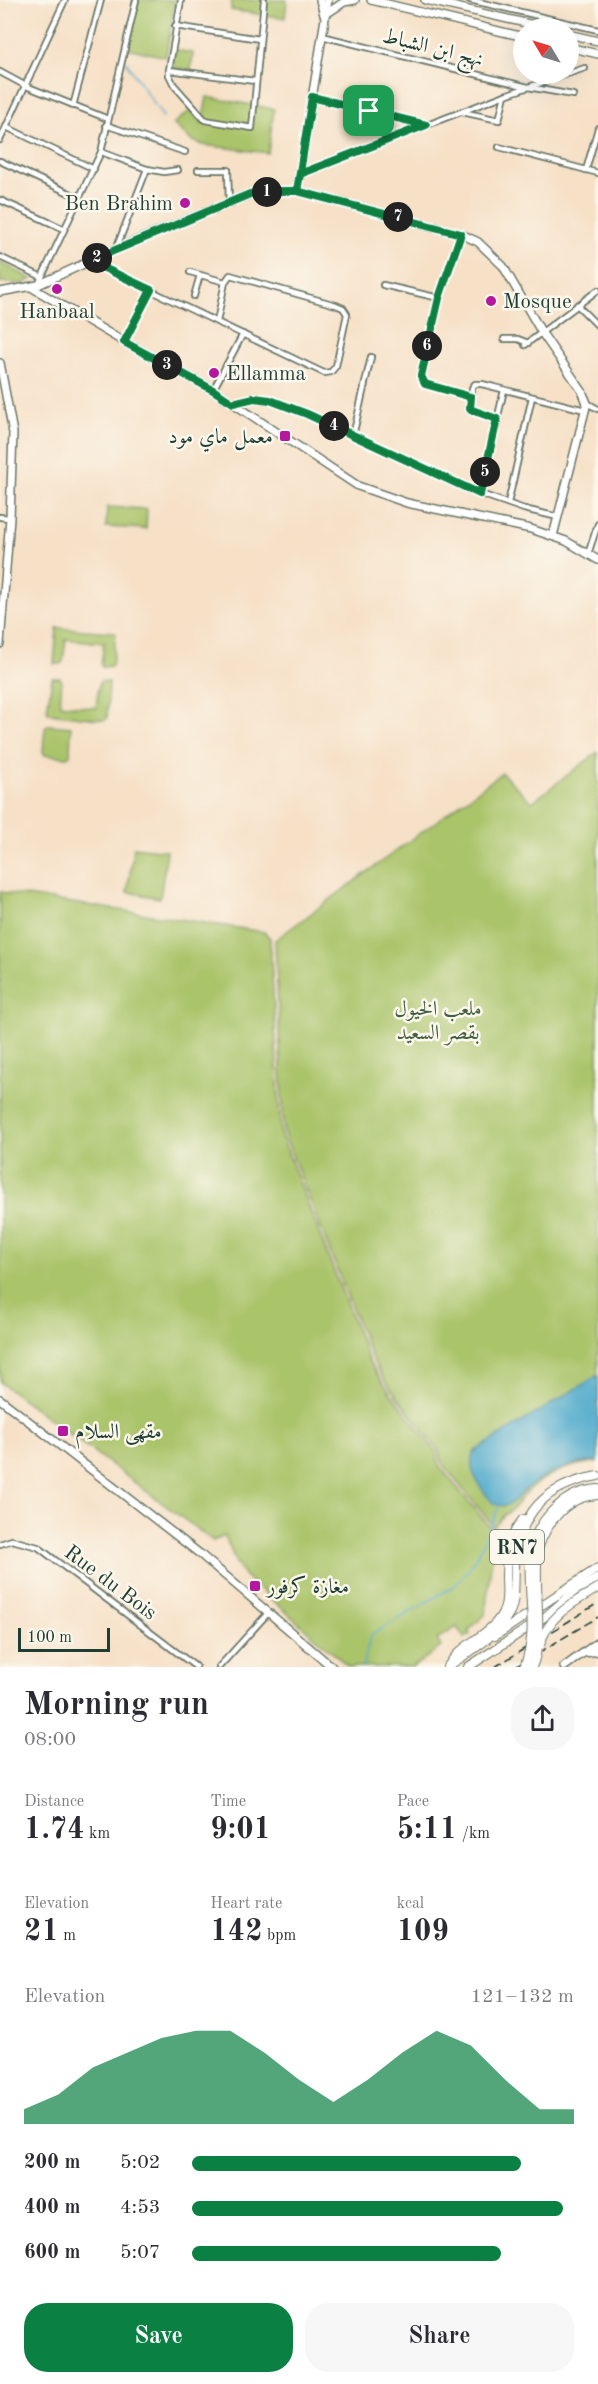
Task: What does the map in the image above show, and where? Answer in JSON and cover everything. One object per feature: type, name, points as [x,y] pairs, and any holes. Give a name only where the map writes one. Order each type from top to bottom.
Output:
[{"type":"main road","name":"RN7","points":[[447,1667],[476,1647],[501,1624],[511,1608],[518,1542],[521,1531],[534,1510],[561,1487],[574,1481],[598,1476]]},
{"type":"main road","points":[[524,1667],[529,1654],[532,1632],[529,1577],[537,1534],[548,1516],[573,1494],[598,1484]]},
{"type":"main road","points":[[573,1494],[598,1489]]},
{"type":"main road","points":[[534,1664],[534,1549],[561,1510],[579,1499],[598,1495]]},
{"type":"main road","points":[[447,1667],[454,1655],[490,1628],[502,1614],[506,1602],[506,1566],[512,1539],[518,1526],[534,1510]]},
{"type":"main road","points":[[476,1647],[598,1568]]},
{"type":"main road","points":[[468,1667],[546,1616],[575,1591],[598,1576]]},
{"type":"main road","points":[[534,1664],[544,1631],[554,1617],[598,1588]]},
{"type":"street","points":[[0,140],[64,0]]},
{"type":"street","points":[[73,106],[101,0]]},
{"type":"street","points":[[37,283],[101,152],[136,0]]},
{"type":"street","points":[[181,0],[169,70],[174,85],[205,120],[252,128],[264,0]]},
{"type":"street","points":[[320,0],[325,17]]},
{"type":"street","points":[[297,191],[328,0]]},
{"type":"street","points":[[325,17],[344,2],[355,0]]},
{"type":"street","points":[[371,0],[513,34]]},
{"type":"street","points":[[425,0],[513,20]]},
{"type":"street","points":[[470,0],[598,30]]},
{"type":"street","points":[[176,26],[260,39]]},
{"type":"street","name":"نهج ابن الشباط","points":[[322,36],[528,87],[573,95]]},
{"type":"street","points":[[579,37],[598,41]]},
{"type":"street","points":[[579,50],[598,54]]},
{"type":"street","points":[[300,174],[506,95],[585,68]]},
{"type":"street","points":[[169,70],[255,81]]},
{"type":"street","points":[[0,72],[107,122],[185,152]]},
{"type":"street","points":[[462,112],[500,120],[506,95]]},
{"type":"street","points":[[312,97],[426,125]]},
{"type":"street","points":[[6,127],[94,169]]},
{"type":"street","points":[[586,170],[598,128]]},
{"type":"street","points":[[499,147],[598,173]]},
{"type":"street","points":[[101,152],[147,169],[164,172],[178,170]]},
{"type":"street","points":[[0,161],[80,198]]},
{"type":"street","points":[[116,249],[147,169]]},
{"type":"street","points":[[198,170],[228,170],[229,203]]},
{"type":"street","points":[[0,290],[11,290],[37,283],[250,194],[268,191],[297,191],[461,234],[477,242],[503,266],[542,333],[582,391],[586,407],[553,536]]},
{"type":"street","points":[[0,200],[64,229]]},
{"type":"street","points":[[461,234],[439,298],[421,379],[425,384],[471,397]]},
{"type":"street","points":[[0,257],[124,342],[213,390],[358,486],[407,503],[531,529],[566,541],[598,560]]},
{"type":"street","points":[[89,261],[217,322],[328,374],[336,366],[347,314],[343,308],[336,305],[230,275],[225,282],[217,322]]},
{"type":"street","points":[[190,272],[225,282]]},
{"type":"street","points":[[194,296],[200,275]]},
{"type":"street","points":[[383,285],[439,298]]},
{"type":"street","points":[[124,342],[151,290]]},
{"type":"street","points":[[504,339],[518,339],[527,344],[598,290]]},
{"type":"street","points":[[578,305],[598,326]]},
{"type":"street","points":[[213,390],[243,334]]},
{"type":"street","points":[[353,435],[371,357]]},
{"type":"street","points":[[0,363],[13,433],[10,518],[0,644]]},
{"type":"street","points":[[497,419],[470,408],[473,386],[478,383],[532,397],[598,409]]},
{"type":"street","points":[[480,494],[504,390]]},
{"type":"street","points":[[508,503],[532,397]]},
{"type":"street","points":[[233,403],[254,398],[270,400],[353,435],[480,494],[558,517]]},
{"type":"street","points":[[0,517],[10,518]]},
{"type":"street","points":[[588,554],[598,524]]},
{"type":"street","points":[[0,1399],[200,1554],[332,1667]]},
{"type":"street","name":"Rue du Bois","points":[[0,1544],[12,1540],[38,1547],[196,1667]]},
{"type":"street","points":[[219,1667],[268,1612]]},
{"type":"street","points":[[582,1653],[598,1650],[598,1642]]},
{"type":"street","points":[[564,1667],[598,1642]]},
{"type":"green space","points":[[138,0],[175,0],[166,57],[127,48]]},
{"type":"green space","points":[[232,0],[287,0],[285,18],[231,10]]},
{"type":"green space","points":[[175,50],[193,53],[191,70],[172,68]]},
{"type":"green space","points":[[207,97],[274,109],[268,153],[203,145],[191,140],[173,124],[191,110],[202,123]]},
{"type":"green space","points":[[0,262],[32,279],[23,284],[0,282]]},
{"type":"green space","points":[[107,507],[147,509],[146,529],[106,527]]},
{"type":"green space","points":[[57,628],[114,632],[116,634],[112,666],[102,667],[101,665],[104,643],[66,639],[63,662],[54,664]]},
{"type":"green space","points":[[52,678],[60,678],[62,681],[60,704],[96,708],[99,683],[109,682],[107,718],[105,720],[49,713],[47,710]]},
{"type":"green space","points":[[48,725],[71,727],[70,755],[67,757],[45,755],[43,752],[45,728]]},
{"type":"green space","name":"ملعب الخيول بقصر السعيد","points":[[598,752],[598,1462],[578,1465],[542,1480],[533,1486],[494,1527],[443,1465],[438,1450],[383,1378],[372,1359],[284,1134],[275,940],[502,773],[532,802]]},
{"type":"green space","points":[[134,847],[167,851],[160,898],[127,892]]},
{"type":"green space","points":[[0,892],[264,932],[270,938],[281,1135],[369,1361],[380,1379],[436,1452],[440,1467],[495,1533],[485,1615],[464,1638],[457,1627],[437,1639],[441,1647],[413,1667],[349,1667],[245,1576],[236,1563],[225,1536],[213,1541],[0,1382]]},
{"type":"water","points":[[598,1375],[598,1461],[569,1466],[550,1474],[505,1506],[493,1503],[484,1492],[473,1471],[472,1457],[475,1451]]},
{"type":"waterway","points":[[126,62],[163,117]]},
{"type":"waterway","points":[[362,1667],[371,1635],[454,1586],[462,1577],[481,1548],[499,1505]]},
{"type":"railway","points":[[495,1667],[598,1603]]},
{"type":"railway","points":[[515,1667],[598,1617]]},
{"type":"place","name":"Ben Brahim","points":[[185,203]]},
{"type":"place","name":"Hanbaal","points":[[57,289]]},
{"type":"place","name":"Mosque","points":[[491,301]]},
{"type":"place","name":"Ellamma","points":[[214,373]]},
{"type":"place","name":"معمل ماي مود","points":[[285,436]]},
{"type":"place","name":"مقهى السلام","points":[[63,1431]]},
{"type":"place","name":"مغازة كرفور","points":[[255,1586]]},
{"type":"route","points":[[369,111],[312,97],[297,191],[268,191],[250,194],[89,261],[151,290],[124,342],[233,403],[254,398],[270,400],[307,414],[480,494],[497,419],[472,410],[470,408],[471,397],[425,384],[421,379],[439,298],[461,234],[297,191],[300,174],[426,125],[369,111]]}]
